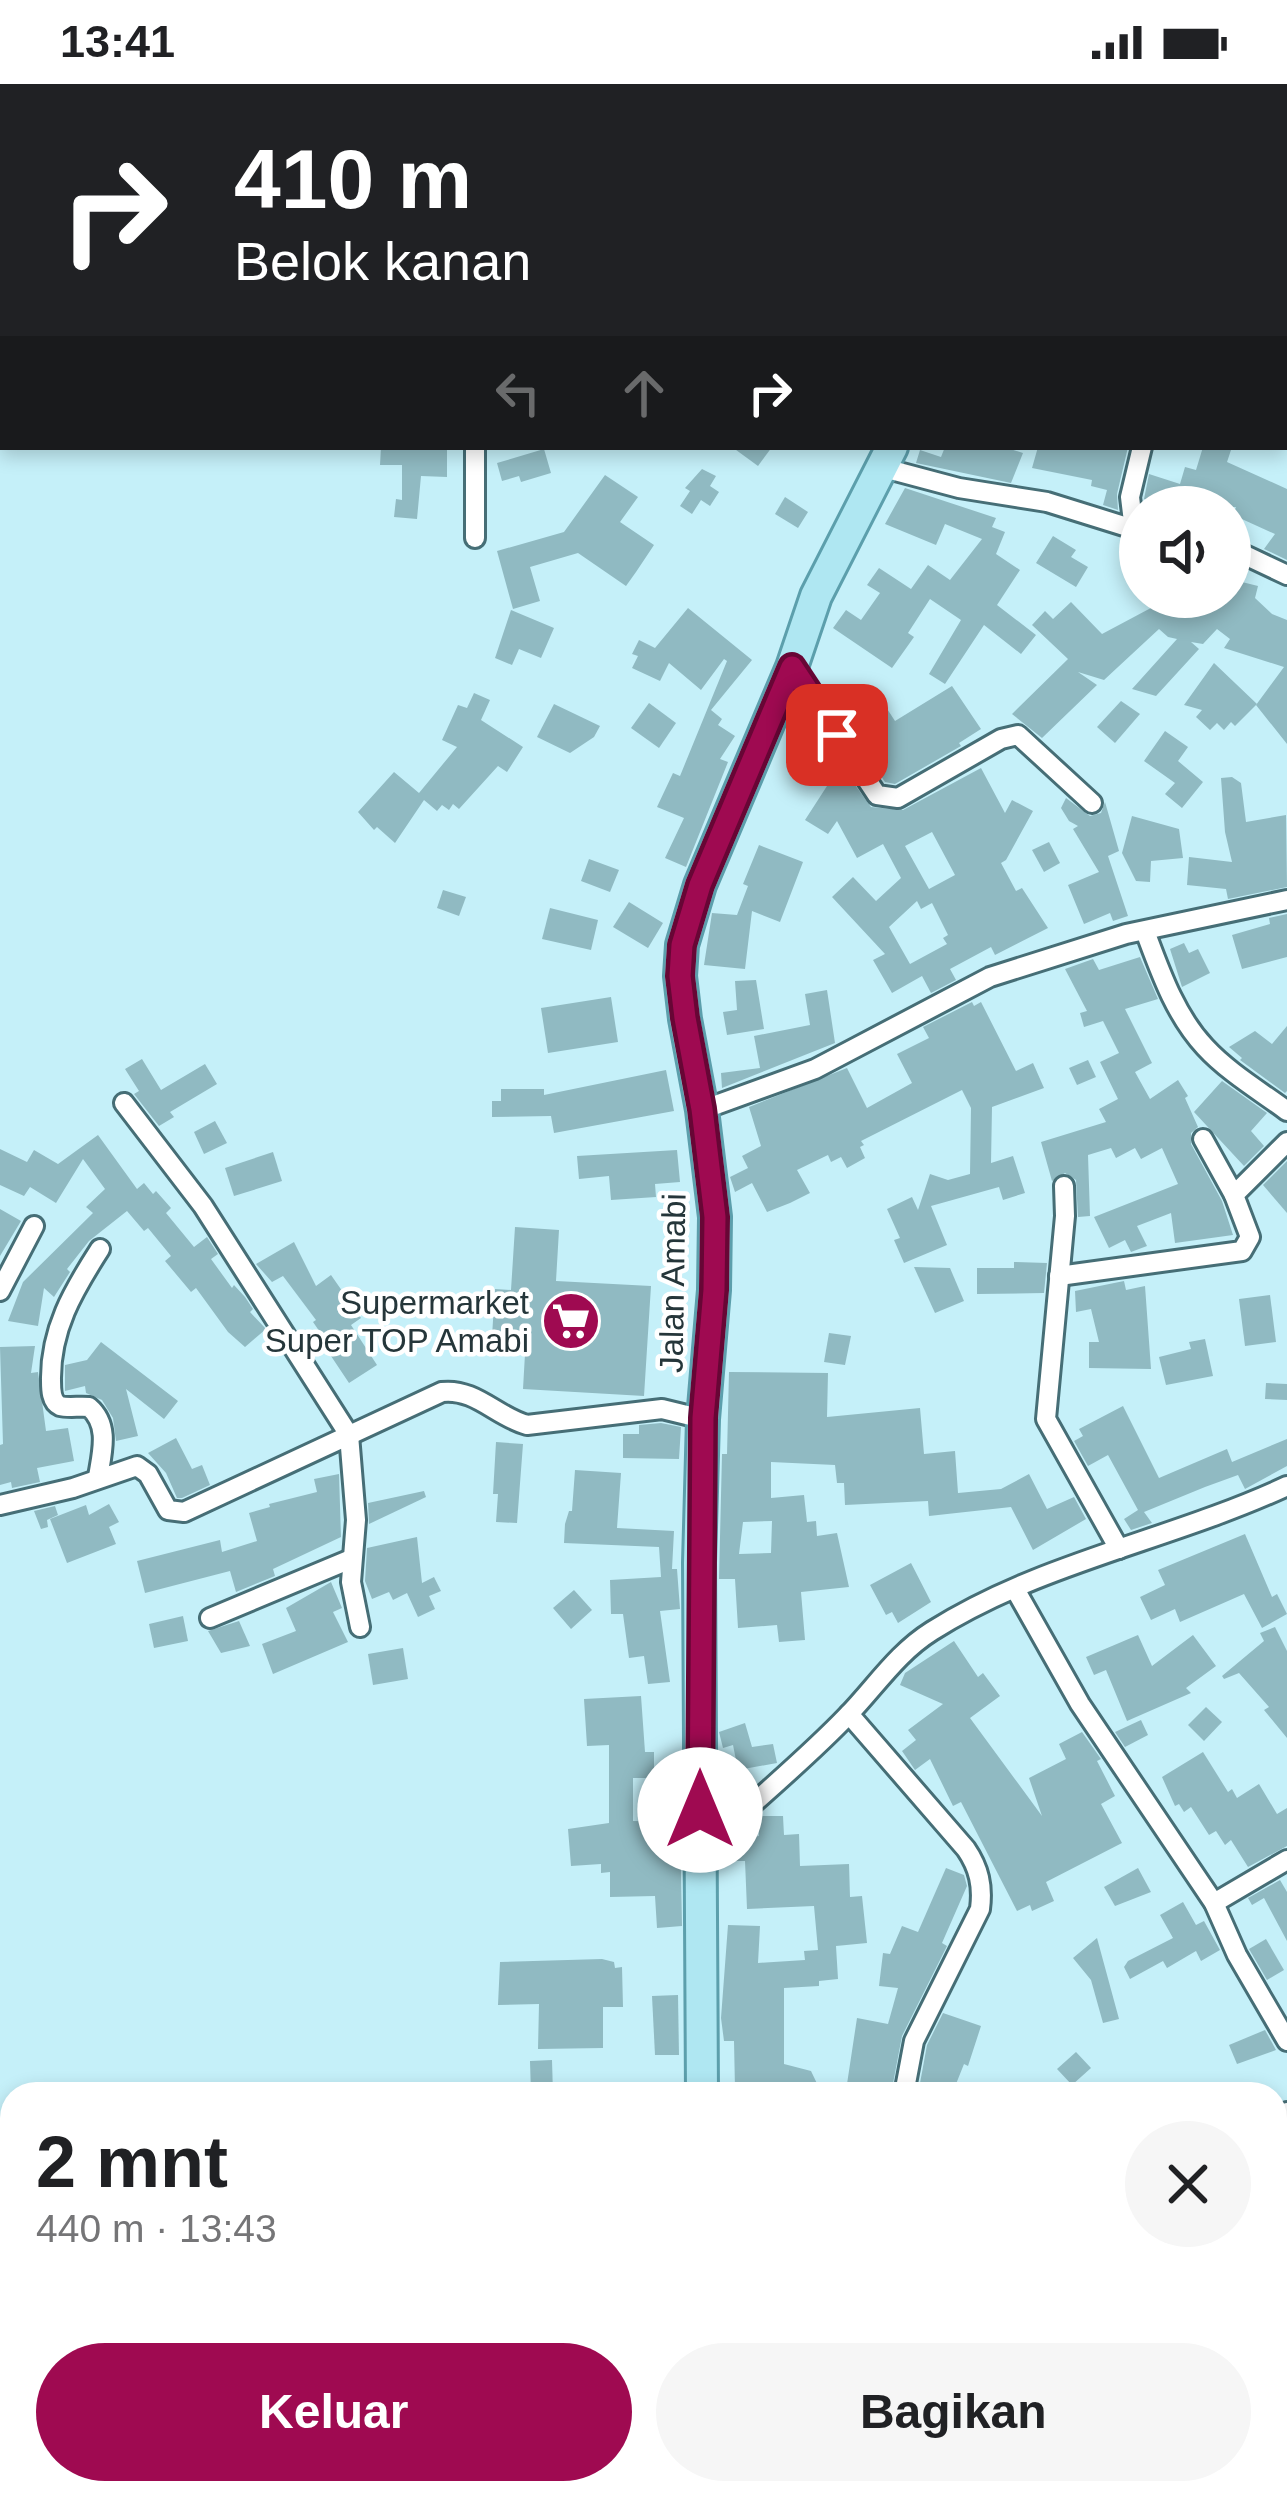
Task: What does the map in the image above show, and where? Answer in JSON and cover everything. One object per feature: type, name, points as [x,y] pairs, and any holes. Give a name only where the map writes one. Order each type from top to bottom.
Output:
[{"type":"main road","name":"Jalan Amabi","points":[[702,2082],[703,1418],[715,1228],[680,976],[682,945],[700,885],[792,667],[816,596],[886,457]]},
{"type":"street","points":[[475,538],[476,450]]},
{"type":"street","points":[[1132,486],[1141,450]]},
{"type":"street","points":[[886,457],[958,488],[1047,502],[1119,525]]},
{"type":"street","points":[[1251,558],[1287,575]]},
{"type":"street","points":[[792,667],[878,795],[898,798],[1001,740],[1018,736],[1092,803]]},
{"type":"street","points":[[702,1109],[815,1070],[990,977],[1144,931],[1287,900]]},
{"type":"street","points":[[1144,931],[1195,1035],[1215,1057],[1287,1111]]},
{"type":"street","points":[[124,1102],[203,1206],[349,1436],[356,1520],[351,1582],[360,1627]]},
{"type":"street","points":[[1059,1276],[1242,1252],[1250,1237],[1234,1195],[1203,1139]]},
{"type":"street","points":[[1234,1195],[1287,1142]]},
{"type":"street","points":[[1064,1186],[1046,1419],[1120,1549]]},
{"type":"street","points":[[0,1291],[34,1226]]},
{"type":"street","points":[[98,1477],[104,1441],[95,1411],[54,1402],[51,1349],[59,1322],[100,1249]]},
{"type":"street","points":[[0,1505],[141,1467],[162,1504],[175,1513],[184,1512],[454,1390],[507,1420],[527,1425],[662,1408],[703,1418]]},
{"type":"street","points":[[700,1851],[849,1714],[907,1648],[949,1621],[1015,1588],[1212,1518],[1287,1486]]},
{"type":"street","points":[[209,1618],[351,1559]]},
{"type":"street","points":[[1015,1588],[1092,1723],[1214,1903],[1287,2041]]},
{"type":"street","points":[[849,1714],[966,1849],[976,1864],[982,1891],[971,1928],[914,2041],[906,2082]]},
{"type":"street","points":[[1214,1903],[1287,1860]]},
{"type":"building","points":[[381,450],[447,450],[447,477],[421,476],[417,519],[394,517],[396,499],[402,500],[402,465],[380,465]]},
{"type":"building","points":[[544,450],[551,473],[521,482],[519,476],[502,481],[497,463]]},
{"type":"building","points":[[736,450],[770,450],[758,466]]},
{"type":"building","points":[[920,450],[941,457],[944,450],[1023,453],[1011,483],[916,463]]},
{"type":"building","points":[[1037,450],[1127,450],[1118,510],[1103,505],[1107,490],[1091,486],[1092,480],[1032,468]]},
{"type":"building","points":[[1202,450],[1231,450],[1227,462],[1287,489],[1287,560],[1264,549],[1275,534],[1251,523],[1251,486],[1147,486],[1149,474],[1180,484],[1185,467],[1196,470]]},
{"type":"building","points":[[702,469],[716,476],[710,486],[719,492],[710,506],[701,500],[692,514],[680,506],[690,491],[685,488]]},
{"type":"building","points":[[605,475],[638,497],[620,522],[654,545],[636,572],[626,586],[578,553],[530,567],[540,601],[513,609],[497,551],[564,532]]},
{"type":"building","points":[[905,488],[996,518],[992,527],[1005,532],[996,554],[1020,570],[997,605],[1036,635],[1021,654],[984,625],[945,684],[929,674],[961,620],[930,599],[908,633],[914,637],[892,668],[833,628],[846,610],[861,620],[880,593],[867,585],[879,568],[911,589],[928,565],[950,580],[982,539],[945,524],[936,545],[885,524]]},
{"type":"building","points":[[785,497],[808,512],[798,528],[775,514]]},
{"type":"building","points":[[1053,536],[1076,550],[1071,557],[1088,567],[1076,587],[1036,563]]},
{"type":"building","points":[[1251,584],[1258,586],[1255,598],[1287,620],[1287,744],[1256,705],[1284,667],[1224,648],[1230,639],[1217,629],[1203,644],[1191,642],[1199,649],[1156,696],[1132,689],[1177,639],[1159,629],[1104,680],[1078,672],[1097,685],[1042,738],[1012,714],[1068,659],[1032,625],[1045,611],[1053,619],[1071,602],[1102,634],[1132,618],[1251,618]]},
{"type":"building","points":[[688,608],[752,660],[711,710],[722,719],[718,725],[735,736],[720,759],[728,762],[686,867],[665,858],[684,818],[657,807],[673,773],[680,776],[727,661],[701,690],[669,663],[660,681],[632,668],[638,656],[632,654],[639,640],[655,648]]},
{"type":"building","points":[[511,610],[554,628],[541,658],[519,649],[512,665],[495,658]]},
{"type":"building","points":[[1214,663],[1257,704],[1235,726],[1231,722],[1224,730],[1217,723],[1210,730],[1196,717],[1202,710],[1184,705]]},
{"type":"building","points":[[952,686],[981,729],[895,784],[885,782],[846,724],[882,701],[895,721]]},
{"type":"building","points":[[474,693],[490,700],[481,720],[523,747],[507,772],[498,766],[459,809],[442,805],[437,811],[424,800],[395,843],[377,827],[374,830],[358,812],[394,772],[419,793],[457,747],[442,740],[458,705],[467,708]]},
{"type":"building","points":[[1121,701],[1140,714],[1115,743],[1097,727]]},
{"type":"building","points":[[649,703],[676,723],[659,748],[631,728]]},
{"type":"building","points":[[554,704],[600,726],[594,737],[570,753],[537,737]]},
{"type":"building","points":[[797,705],[871,807],[903,810],[981,768],[1005,813],[1012,800],[1033,811],[1001,863],[1016,891],[1022,888],[1048,928],[995,955],[991,947],[950,969],[956,980],[931,993],[922,976],[892,993],[873,960],[885,954],[832,897],[853,877],[876,901],[901,878],[883,844],[857,858],[837,821],[828,834],[805,820],[827,786],[797,770],[814,737],[790,721]],"holes":[[[932,832],[955,875],[929,889],[905,846]],[[917,901],[921,909],[932,903],[948,935],[943,938],[947,944],[910,964],[889,927]]]},
{"type":"building","points":[[1165,731],[1188,747],[1178,761],[1203,782],[1182,808],[1165,794],[1175,783],[1144,761]]},
{"type":"building","points":[[1232,777],[1241,783],[1246,822],[1286,815],[1287,887],[1228,899],[1226,889],[1187,885],[1189,857],[1232,862],[1221,778]]},
{"type":"building","points":[[1066,798],[1090,816],[1101,813],[1105,802],[1119,851],[1108,856],[1128,916],[1113,921],[1110,913],[1084,924],[1068,885],[1099,872],[1073,829],[1078,826],[1061,808]]},
{"type":"building","points":[[1132,816],[1179,829],[1183,858],[1151,861],[1150,882],[1136,881],[1122,853]]},
{"type":"building","points":[[1049,842],[1060,863],[1044,872],[1032,850]]},
{"type":"building","points":[[759,845],[803,862],[780,922],[752,911],[745,969],[704,965],[712,913],[737,915]]},
{"type":"building","points":[[589,859],[619,870],[610,892],[581,881]]},
{"type":"building","points":[[443,890],[466,897],[459,916],[437,908]]},
{"type":"building","points":[[629,902],[663,923],[648,948],[613,927]]},
{"type":"building","points":[[550,908],[598,920],[591,950],[542,939]]},
{"type":"building","points":[[1287,914],[1287,957],[1242,969],[1232,935]]},
{"type":"building","points":[[1184,943],[1189,953],[1198,949],[1210,973],[1182,987],[1170,949]]},
{"type":"building","points":[[1140,957],[1158,999],[1125,1009],[1152,1063],[1135,1072],[1150,1099],[1178,1080],[1188,1096],[1198,1127],[1191,1133],[1191,1144],[1222,1201],[1233,1235],[1175,1243],[1171,1213],[1137,1226],[1147,1246],[1131,1252],[1125,1240],[1109,1248],[1094,1217],[1178,1184],[1162,1148],[1141,1159],[1135,1148],[1116,1158],[1111,1148],[1088,1155],[1090,1216],[1078,1217],[1076,1180],[1065,1173],[1052,1181],[1041,1142],[1106,1122],[1099,1109],[1118,1099],[1100,1062],[1119,1053],[1103,1021],[1084,1027],[1080,1013],[1087,1011],[1065,969],[1093,959],[1099,970]]},
{"type":"building","points":[[756,980],[764,1029],[727,1035],[723,1012],[737,1010],[735,981]]},
{"type":"building","points":[[827,990],[835,1043],[722,1088],[721,1073],[760,1068],[754,1036],[810,1025],[805,994]]},
{"type":"building","points":[[611,997],[618,1042],[548,1053],[541,1008]]},
{"type":"building","points":[[972,1002],[974,1006],[981,1002],[1016,1071],[1033,1063],[1044,1088],[992,1107],[991,1163],[1013,1156],[1025,1193],[1003,1200],[999,1187],[931,1206],[947,1245],[904,1263],[894,1240],[900,1238],[887,1209],[912,1197],[918,1210],[930,1174],[948,1180],[970,1174],[971,1108],[962,1090],[861,1141],[865,1158],[847,1168],[841,1157],[831,1162],[828,1155],[797,1170],[810,1193],[790,1203],[767,1212],[752,1183],[735,1192],[730,1177],[748,1168],[742,1156],[761,1146],[749,1107],[847,1068],[867,1108],[912,1083],[897,1054],[929,1038],[923,1027]]},
{"type":"building","points":[[1287,1026],[1285,1093],[1229,1047],[1255,1031],[1272,1044]]},
{"type":"building","points":[[142,1059],[161,1090],[205,1064],[217,1084],[170,1112],[174,1117],[159,1126],[134,1094],[139,1091],[125,1069]]},
{"type":"building","points":[[1088,1060],[1096,1077],[1077,1085],[1069,1068]]},
{"type":"building","points":[[666,1070],[674,1111],[554,1133],[551,1116],[492,1117],[492,1101],[501,1101],[501,1089],[544,1089],[544,1095]]},
{"type":"building","points":[[1222,1081],[1267,1113],[1251,1131],[1264,1146],[1244,1166],[1194,1112]]},
{"type":"building","points":[[215,1121],[227,1143],[204,1154],[194,1132]]},
{"type":"building","points":[[98,1135],[137,1189],[144,1183],[171,1208],[166,1213],[194,1247],[207,1237],[218,1254],[211,1259],[266,1329],[245,1347],[196,1288],[191,1292],[165,1261],[171,1256],[127,1211],[89,1241],[67,1269],[70,1272],[54,1297],[44,1288],[38,1326],[8,1321],[23,1282],[93,1213],[86,1207],[105,1189],[83,1159],[56,1203],[30,1187],[24,1196],[0,1185],[0,1149],[27,1162],[34,1150],[58,1164]]},
{"type":"building","points":[[677,1150],[680,1182],[655,1184],[656,1197],[611,1200],[609,1176],[579,1179],[577,1156]]},
{"type":"building","points":[[273,1152],[282,1181],[234,1196],[225,1168]]},
{"type":"building","points":[[1287,1161],[1287,1213],[1263,1185]]},
{"type":"building","points":[[0,1209],[21,1221],[0,1256]]},
{"type":"building","name":"Supermarket Super TOP Amabi","points":[[515,1227],[559,1230],[556,1281],[651,1286],[644,1396],[523,1389],[525,1354],[491,1352],[495,1289],[511,1290]]},
{"type":"building","points":[[294,1242],[316,1286],[331,1275],[361,1318],[351,1325],[377,1365],[349,1383],[329,1353],[333,1351],[316,1320],[283,1276],[272,1282],[256,1264]]},
{"type":"building","points":[[1014,1262],[1047,1263],[1044,1293],[977,1294],[977,1268],[1014,1268]]},
{"type":"building","points":[[914,1267],[950,1268],[964,1301],[935,1313]]},
{"type":"building","points":[[1124,1281],[1126,1290],[1145,1286],[1151,1369],[1089,1368],[1089,1342],[1099,1342],[1091,1309],[1076,1312],[1075,1291]]},
{"type":"building","points":[[1270,1295],[1276,1342],[1245,1346],[1239,1299]]},
{"type":"building","points":[[829,1333],[851,1336],[845,1365],[824,1362]]},
{"type":"building","points":[[1205,1339],[1213,1376],[1166,1385],[1159,1357],[1191,1349],[1189,1342]]},
{"type":"building","points":[[101,1342],[178,1401],[164,1419],[126,1389],[138,1436],[116,1441],[113,1418],[102,1400],[86,1393],[85,1386],[65,1391],[65,1365],[87,1360]]},
{"type":"building","points":[[35,1346],[31,1373],[38,1372],[46,1431],[68,1428],[74,1461],[37,1468],[40,1482],[12,1488],[11,1482],[0,1485],[0,1347]]},
{"type":"building","points":[[729,1372],[828,1373],[827,1417],[920,1408],[924,1454],[955,1451],[958,1493],[1001,1489],[1029,1474],[1047,1509],[1074,1497],[1086,1519],[1033,1550],[1011,1507],[929,1516],[928,1501],[845,1505],[844,1483],[837,1483],[835,1465],[771,1462],[771,1498],[804,1495],[807,1522],[816,1521],[817,1536],[837,1533],[849,1587],[801,1592],[805,1640],[779,1642],[777,1625],[738,1628],[735,1579],[719,1579],[722,1454],[727,1454]],"holes":[[[772,1521],[771,1553],[739,1554],[743,1522]]]},
{"type":"building","points":[[1266,1383],[1287,1384],[1287,1400],[1265,1399]]},
{"type":"building","points":[[1123,1406],[1159,1478],[1227,1449],[1232,1462],[1287,1439],[1287,1466],[1245,1489],[1238,1475],[1144,1512],[1152,1523],[1131,1530],[1124,1519],[1138,1510],[1108,1455],[1088,1466],[1074,1441],[1083,1436],[1079,1429]]},
{"type":"building","points":[[639,1425],[681,1427],[679,1459],[623,1458],[623,1434],[639,1434]]},
{"type":"building","points":[[176,1438],[192,1469],[202,1465],[210,1485],[182,1498],[177,1498],[166,1473],[148,1453]]},
{"type":"building","points":[[496,1442],[523,1444],[517,1523],[496,1522]]},
{"type":"building","points":[[575,1470],[621,1473],[617,1528],[674,1531],[672,1569],[677,1569],[680,1609],[660,1611],[670,1682],[648,1684],[644,1656],[629,1658],[623,1614],[611,1614],[610,1580],[661,1577],[659,1547],[564,1543]]},
{"type":"building","points":[[339,1474],[341,1537],[273,1569],[275,1576],[236,1592],[230,1571],[145,1593],[137,1561],[220,1540],[222,1552],[257,1541],[249,1513],[317,1492],[314,1479]]},
{"type":"building","points":[[424,1491],[426,1497],[369,1524],[368,1503]]},
{"type":"building","points":[[109,1504],[119,1522],[109,1527],[116,1544],[67,1563],[50,1519],[86,1505],[89,1515]]},
{"type":"building","points":[[55,1506],[58,1515],[41,1529],[34,1511]]},
{"type":"building","points":[[1245,1534],[1272,1597],[1277,1594],[1287,1614],[1262,1628],[1244,1594],[1180,1622],[1175,1609],[1151,1620],[1140,1597],[1165,1585],[1158,1570]]},
{"type":"building","points":[[417,1537],[422,1583],[434,1577],[441,1591],[429,1596],[435,1609],[418,1617],[407,1593],[393,1600],[389,1592],[372,1599],[365,1581],[367,1548]]},
{"type":"building","points":[[911,1563],[931,1602],[898,1623],[892,1612],[886,1615],[870,1585]]},
{"type":"building","points":[[331,1582],[342,1608],[333,1612],[348,1642],[273,1674],[262,1644],[296,1631],[286,1608]]},
{"type":"building","points":[[574,1590],[592,1610],[571,1629],[553,1608]]},
{"type":"building","points":[[183,1616],[188,1641],[154,1648],[149,1624]]},
{"type":"building","points":[[239,1621],[250,1646],[221,1653],[208,1631]]},
{"type":"building","points":[[1275,1627],[1287,1651],[1287,1738],[1264,1710],[1269,1707],[1239,1673],[1222,1676],[1264,1641],[1260,1633]]},
{"type":"building","points":[[1138,1635],[1152,1666],[1193,1635],[1216,1666],[1186,1688],[1191,1693],[1127,1721],[1106,1670],[1094,1675],[1086,1657]]},
{"type":"building","points":[[954,1641],[978,1677],[983,1673],[1000,1696],[970,1718],[1042,1816],[1029,1778],[1066,1759],[1059,1744],[1082,1732],[1101,1759],[1097,1761],[1115,1796],[1101,1804],[1122,1843],[1046,1882],[1054,1901],[1032,1911],[1030,1905],[1017,1911],[961,1802],[953,1806],[930,1759],[915,1770],[902,1751],[916,1740],[908,1730],[943,1704],[900,1685],[905,1673]]},
{"type":"building","points":[[403,1648],[408,1679],[373,1685],[368,1654]]},
{"type":"building","points":[[641,1696],[645,1752],[654,1752],[654,1778],[633,1778],[633,1821],[680,1822],[682,1926],[657,1928],[655,1896],[610,1897],[610,1872],[601,1873],[601,1864],[571,1866],[568,1829],[609,1823],[609,1745],[587,1746],[584,1699]]},
{"type":"building","points":[[1206,1707],[1222,1722],[1204,1741],[1188,1725]]},
{"type":"building","points":[[1141,1720],[1148,1735],[1125,1747],[1115,1732]]},
{"type":"building","points":[[745,1723],[752,1747],[773,1744],[777,1763],[738,1770],[733,1745],[723,1748],[719,1732]]},
{"type":"building","points":[[1203,1752],[1228,1792],[1232,1789],[1237,1798],[1259,1784],[1277,1814],[1287,1808],[1287,1846],[1248,1867],[1231,1840],[1225,1845],[1216,1831],[1209,1835],[1191,1807],[1184,1812],[1179,1804],[1175,1806],[1162,1777]]},
{"type":"building","points":[[759,1816],[783,1816],[784,1835],[799,1834],[800,1866],[849,1864],[850,1897],[862,1896],[867,1943],[836,1946],[838,1979],[819,1981],[819,1986],[784,1988],[784,2064],[811,2071],[816,2082],[735,2082],[734,2041],[724,2041],[721,2018],[728,1925],[760,1926],[758,1963],[805,1960],[804,1951],[818,1950],[814,1906],[747,1909],[745,1861],[734,1861],[733,1840],[759,1836]]},
{"type":"building","points":[[946,1868],[964,1875],[967,1886],[942,1943],[947,1946],[902,2036],[893,2082],[847,2082],[857,2018],[888,2024],[898,1988],[879,1986],[883,1953],[890,1954],[902,1926],[918,1932]]},
{"type":"building","points":[[1138,1868],[1151,1892],[1115,1906],[1104,1887]]},
{"type":"building","points":[[1280,1880],[1287,1892],[1287,1941],[1264,1898],[1252,1905],[1248,1898]]},
{"type":"building","points":[[1183,1902],[1196,1925],[1204,1921],[1220,1950],[1201,1961],[1196,1951],[1167,1968],[1163,1961],[1130,1979],[1124,1967],[1128,1961],[1173,1938],[1160,1915]]},
{"type":"building","points":[[1097,1938],[1119,2019],[1103,2023],[1091,1980],[1073,1958]]},
{"type":"building","points":[[1266,1939],[1284,1970],[1267,1980],[1249,1949]]},
{"type":"building","points":[[602,1959],[622,1967],[623,2007],[603,2007],[603,2048],[538,2049],[539,2004],[498,2005],[500,1962]]},
{"type":"building","points":[[678,1995],[679,2055],[655,2055],[652,1996]]},
{"type":"building","points":[[943,2013],[981,2026],[968,2066],[964,2064],[957,2082],[920,2082],[927,2045]]},
{"type":"building","points":[[1265,2030],[1276,2050],[1237,2064],[1229,2045]]},
{"type":"building","points":[[1076,2052],[1091,2068],[1075,2082],[1057,2069]]},
{"type":"building","points":[[552,2060],[553,2082],[531,2082],[530,2061]]},
{"type":"place","name":"Supermarket Super TOP Amabi","points":[[571,1321]]},
{"type":"route","points":[[700,1810],[699,1563],[715,1217],[685,1018],[682,945],[700,885],[792,667],[837,735]]}]
